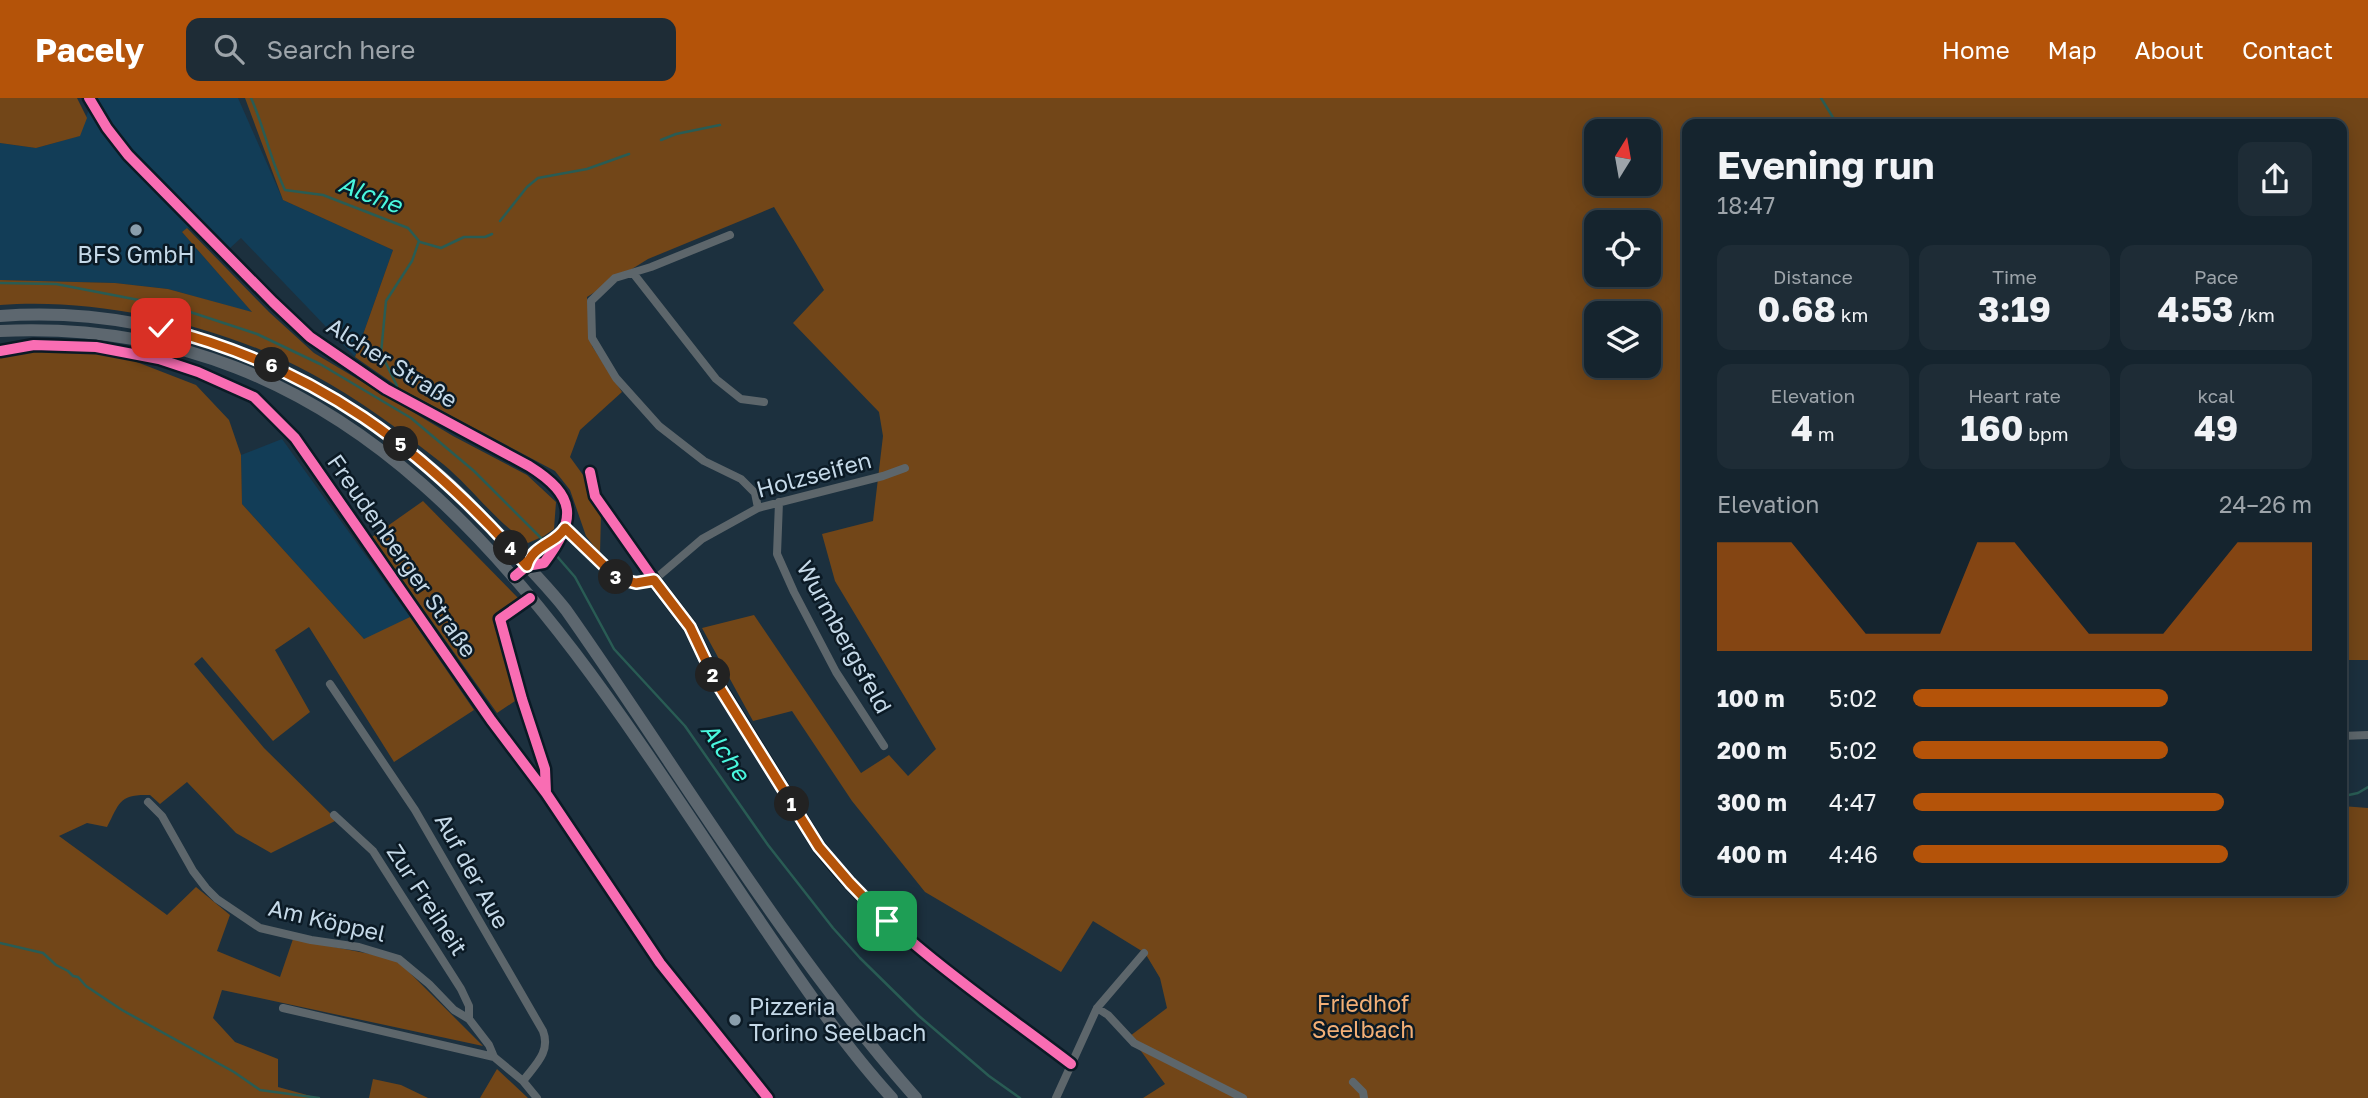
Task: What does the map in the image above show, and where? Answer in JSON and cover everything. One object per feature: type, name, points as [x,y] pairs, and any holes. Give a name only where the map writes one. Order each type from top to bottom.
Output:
[{"type":"main road","points":[[0,316],[73,315],[134,323],[191,336],[254,357],[333,397],[402,445],[460,494],[550,589],[594,649],[793,943],[872,1046],[916,1098]]},
{"type":"main road","name":"Freudenberger Straße","points":[[0,331],[70,330],[131,337],[198,353],[274,383],[331,414],[413,475],[476,533],[515,576],[596,679],[780,951],[892,1098]]},
{"type":"main road","points":[[515,576],[527,566]]},
{"type":"street","name":"Alcher Straße","points":[[89,98],[128,155],[310,337],[350,367],[386,389],[528,466],[555,484],[562,492],[567,510],[561,535]]},
{"type":"street","points":[[730,234],[615,278],[591,301],[592,338],[617,378],[659,426],[704,461],[741,479],[755,493],[758,508]]},
{"type":"street","points":[[633,273],[716,379],[741,399],[764,402]]},
{"type":"street","name":"Freudenberger Straße","points":[[198,372],[254,397],[295,438],[491,720],[546,793],[660,963],[768,1098]]},
{"type":"street","name":"Holzseifen","points":[[654,580],[702,539],[758,508],[883,477],[905,468]]},
{"type":"street","points":[[590,472],[595,496],[690,627],[715,680],[819,847],[834,866],[887,921],[1071,1064]]},
{"type":"street","name":"Wurmbergsfeld","points":[[779,502],[777,554],[836,672],[884,746]]},
{"type":"street","points":[[561,535],[544,563],[527,566],[529,558],[538,549],[561,535]]},
{"type":"street","points":[[561,535],[617,578],[636,583],[654,580]]},
{"type":"street","name":"Freudenberger Straße","points":[[500,619],[545,769],[546,793]]},
{"type":"street","name":"Auf der Aue","points":[[330,684],[415,810],[543,1031],[546,1050],[523,1081]]},
{"type":"street","points":[[2347,736],[2368,735]]},
{"type":"street","name":"Am Köppel","points":[[148,802],[174,833],[193,871],[206,888],[237,914],[260,928],[311,940],[359,947],[399,959],[454,1010],[469,1019],[489,1045],[494,1057],[523,1081],[537,1098]]},
{"type":"street","name":"Zur Freiheit","points":[[334,815],[362,839],[393,880],[461,989],[469,1006],[469,1019]]},
{"type":"street","points":[[1056,1098],[1097,1008],[1144,953]]},
{"type":"street","points":[[283,1008],[494,1057]]},
{"type":"street","points":[[1097,1008],[1108,1015],[1134,1043],[1242,1098]]},
{"type":"street","points":[[1353,1082],[1363,1092],[1364,1098]]},
{"type":"shaded area","points":[[93,98],[238,98],[283,200],[393,250],[355,357],[241,238],[229,249],[188,228],[182,232],[253,313],[168,289],[115,283],[0,280],[0,143],[36,148],[79,136]]},
{"type":"shaded area","points":[[282,439],[410,617],[365,640],[242,504],[241,455]]},
{"type":"green space","points":[[0,98],[77,98],[87,118],[80,136],[36,148],[0,143]]},
{"type":"green space","name":"Friedhof Seelbach","points":[[245,98],[2368,98],[2368,660],[2347,660],[2347,119],[1682,119],[1682,896],[2347,896],[2347,806],[2368,808],[2368,1098],[1143,1098],[1165,1084],[1130,1036],[1167,1008],[1160,978],[1145,953],[1093,921],[1061,972],[925,892],[852,801],[792,711],[753,721],[702,628],[754,615],[861,773],[889,755],[908,776],[936,749],[835,581],[822,534],[873,521],[883,436],[879,412],[793,323],[824,290],[774,207],[648,259],[587,297],[592,346],[622,392],[580,430],[570,457],[586,479],[601,513],[600,554],[586,536],[570,490],[555,471],[401,389],[355,357],[393,250],[283,200]]},
{"type":"green space","points":[[187,228],[269,312],[314,353],[453,436],[527,475],[556,502],[554,529],[528,543],[505,525],[443,464],[379,416],[312,374],[240,342],[160,318],[119,311],[79,306],[0,305],[0,280],[115,283],[168,289],[252,312],[182,232]]},
{"type":"green space","points":[[43,350],[97,353],[129,359],[196,385],[229,420],[241,455],[242,504],[364,639],[410,617],[474,710],[394,762],[309,627],[275,650],[310,712],[273,741],[202,657],[194,664],[264,748],[337,820],[271,853],[236,833],[187,782],[160,804],[150,795],[126,798],[118,806],[107,827],[87,823],[59,836],[167,915],[196,887],[230,915],[217,951],[280,977],[293,939],[396,959],[483,1046],[222,990],[213,1018],[235,1042],[278,1059],[278,1087],[318,1098],[0,1098],[0,356]]},
{"type":"green space","points":[[423,501],[518,598],[499,611],[496,625],[518,699],[497,713],[372,537]]},
{"type":"green space","points":[[497,1069],[528,1098],[480,1098]]},
{"type":"green space","points":[[373,1079],[401,1085],[428,1098],[369,1098]]},
{"type":"waterway","name":"Alche","points":[[251,98],[285,190],[323,195],[408,228],[419,241],[412,261],[386,301],[381,353],[397,386]]},
{"type":"waterway","points":[[1821,98],[1834,119]]},
{"type":"waterway","points":[[661,140],[676,134],[720,125]]},
{"type":"waterway","points":[[500,221],[527,187],[538,178],[587,169],[629,154]]},
{"type":"waterway","points":[[420,242],[441,248],[464,237],[485,237],[492,234]]},
{"type":"waterway","points":[[0,283],[56,284],[175,307],[257,334],[320,364],[411,418],[474,471],[544,541]]},
{"type":"waterway","name":"Alche","points":[[555,554],[575,577],[614,649],[685,726],[768,845],[833,928],[919,1016],[989,1076],[1020,1098]]},
{"type":"waterway","points":[[2347,795],[2368,787]]},
{"type":"waterway","points":[[0,943],[43,953],[56,965],[78,977],[86,986],[122,1010],[234,1072],[260,1090],[319,1098]]},
{"type":"cycle path","points":[[89,98],[128,155],[310,337],[386,389],[529,466],[556,488],[564,498],[567,509],[562,533],[544,563],[527,566],[515,576]]},
{"type":"cycle path","points":[[0,351],[34,345],[96,347],[159,359],[198,372],[254,397],[295,438],[491,720],[546,793],[660,963],[768,1098]]},
{"type":"cycle path","points":[[590,472],[595,496],[690,627],[715,679],[819,847],[846,879],[906,937],[1071,1064]]},
{"type":"cycle path","points":[[530,598],[500,619],[545,769],[546,793]]},
{"type":"place","name":"BFS GmbH","points":[[136,230]]},
{"type":"place","name":"Pizzeria Torino Seelbach","points":[[735,1020]]},
{"type":"route","points":[[161,328],[254,357],[309,383],[359,413],[443,478],[488,522],[527,566],[534,552],[562,534],[565,528],[617,578],[636,583],[654,580],[690,627],[715,680],[819,847],[887,921]]}]
